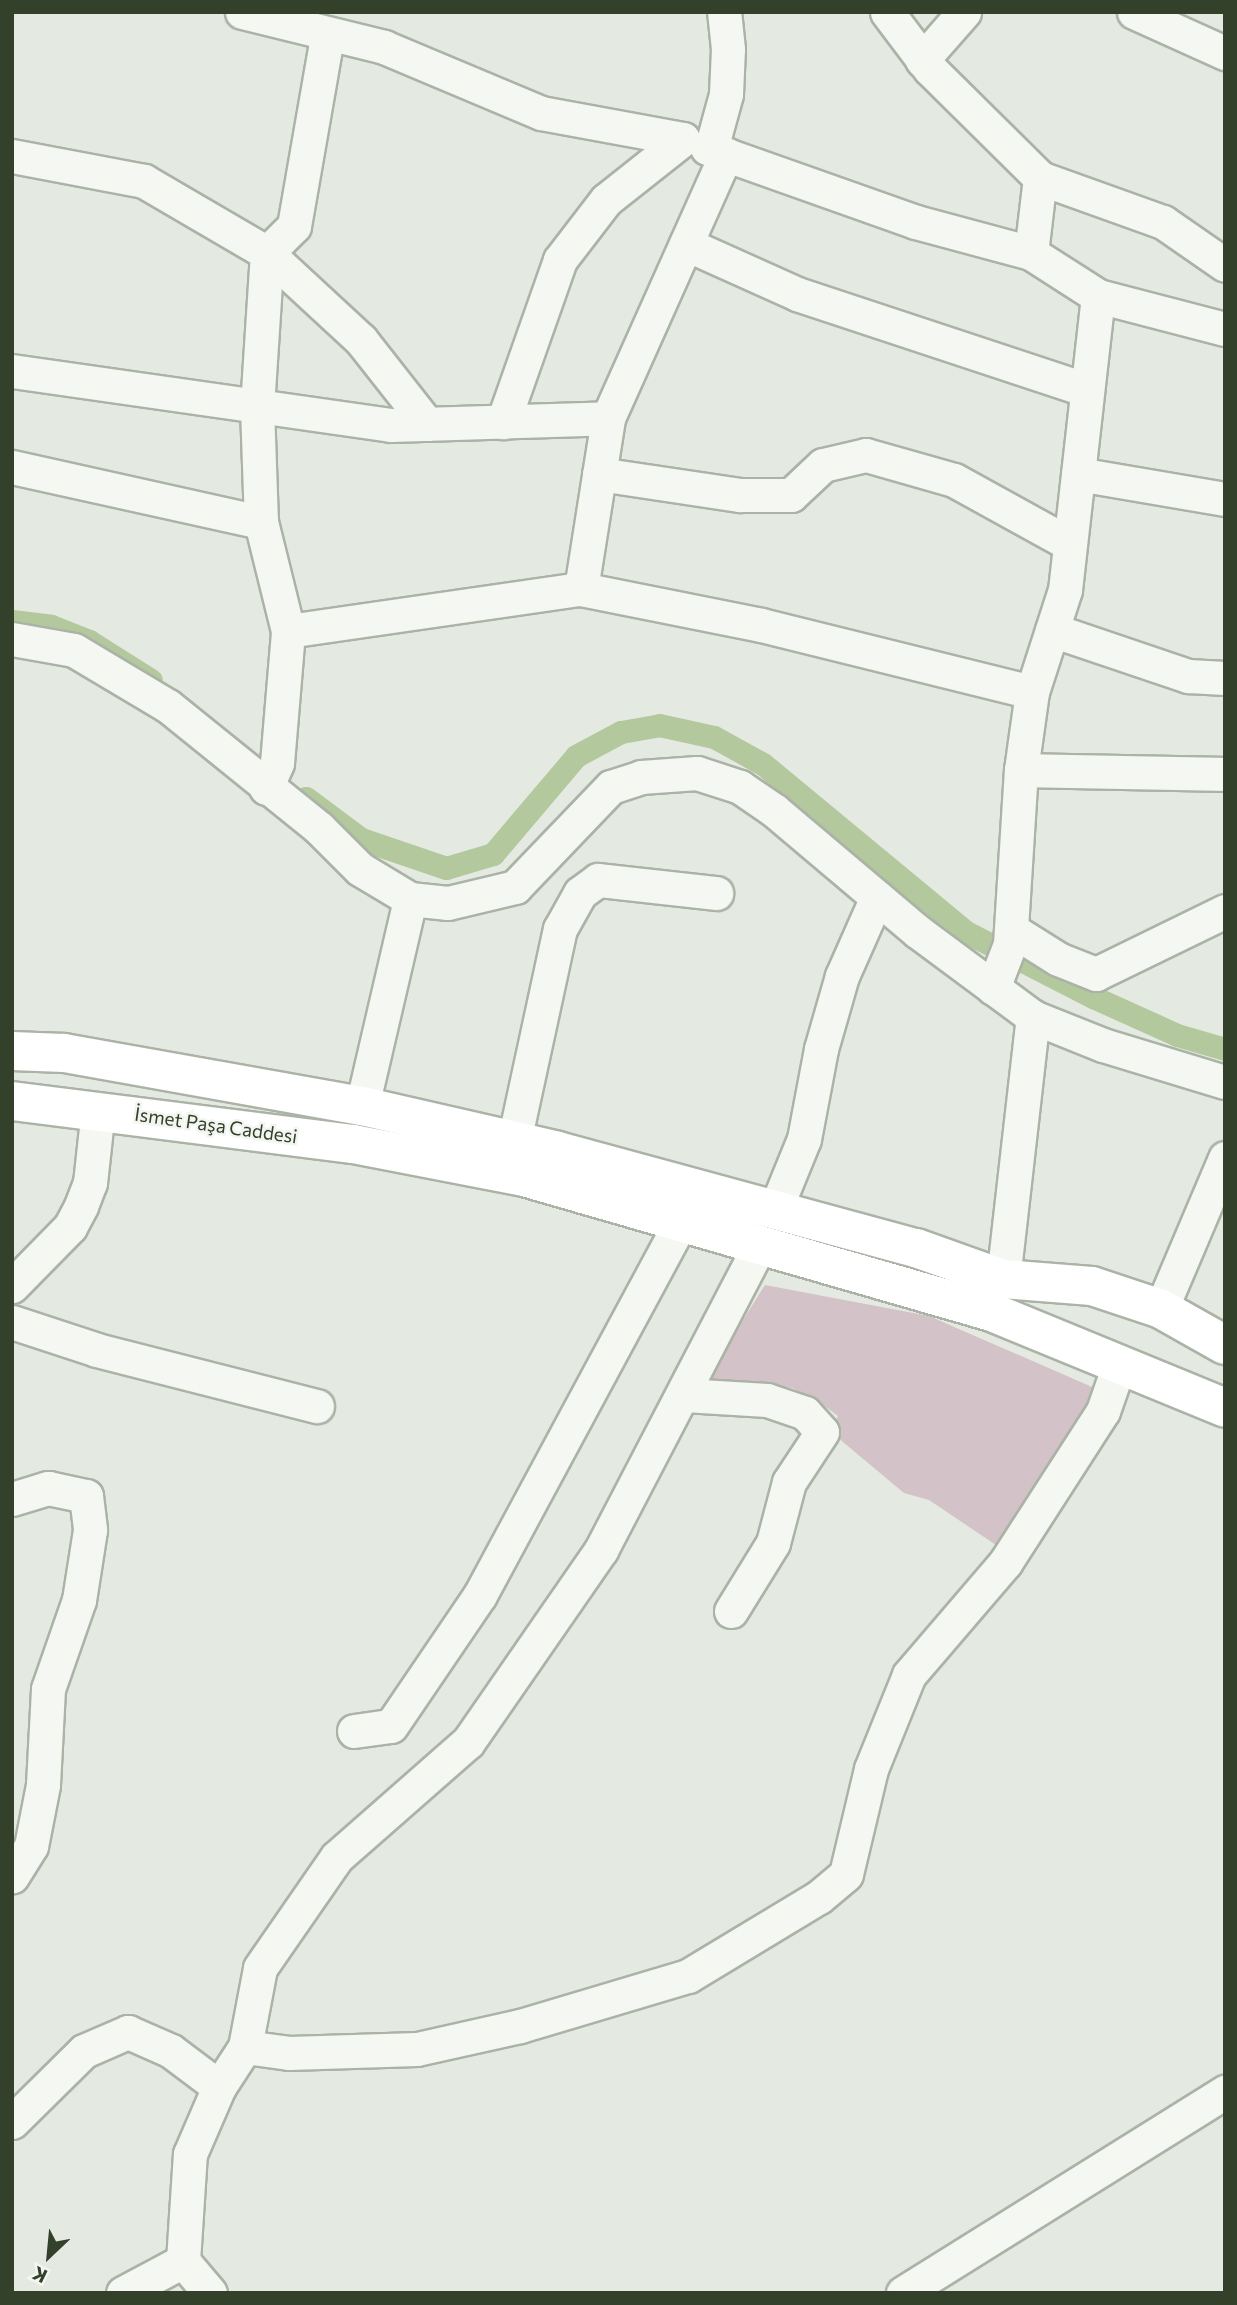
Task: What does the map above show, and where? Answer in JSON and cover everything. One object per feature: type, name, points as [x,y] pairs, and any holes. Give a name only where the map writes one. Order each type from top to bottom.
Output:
[{"type":"main road","points":[[12,1051],[64,1053],[362,1106],[514,1141],[916,1248],[1003,1279],[1092,1286],[1161,1309],[1220,1342],[1211,1403]]},
{"type":"main road","name":"İsmet Paşa Caddesi","points":[[12,1101],[97,1109],[420,1154],[524,1177],[989,1311],[1211,1403]]},
{"type":"street","points":[[242,12],[327,36],[384,47],[541,113],[707,148],[916,222],[1031,253],[1098,296],[1225,328]]},
{"type":"street","points":[[581,589],[608,418],[686,244],[707,148],[726,94],[729,49],[724,12]]},
{"type":"street","points":[[887,12],[922,60],[1040,178],[1163,222],[1225,265]]},
{"type":"street","points":[[922,60],[964,12]]},
{"type":"street","points":[[1134,12],[1225,53]]},
{"type":"street","points":[[271,777],[288,631],[261,522],[257,407],[267,253],[294,226],[327,36]]},
{"type":"street","points":[[503,422],[560,260],[606,200],[707,148]]},
{"type":"street","points":[[12,156],[144,181],[267,253],[361,340],[427,424]]},
{"type":"street","points":[[1031,253],[1040,178]]},
{"type":"street","points":[[686,244],[797,294],[1087,390]]},
{"type":"street","points":[[1003,1279],[1033,1017],[1004,958],[1021,770],[1032,692],[1065,590],[1098,296]]},
{"type":"street","points":[[12,371],[391,425],[608,418]]},
{"type":"street","points":[[599,474],[740,495],[791,495],[823,465],[866,455],[954,480],[1070,544]]},
{"type":"street","points":[[12,467],[261,522]]},
{"type":"street","points":[[1078,474],[1225,499]]},
{"type":"street","points":[[288,631],[581,589],[761,625],[1032,692]]},
{"type":"street","points":[[1052,630],[1188,676],[1225,678]]},
{"type":"street","points":[[12,639],[74,650],[105,665],[271,777],[360,869],[410,898],[448,903],[515,887],[611,787],[641,777],[697,773],[740,787],[767,805],[877,897],[1004,958],[1058,959],[1096,974],[1225,911]]},
{"type":"street","points":[[1021,770],[1225,775]]},
{"type":"street","points":[[514,1141],[560,929],[580,893],[598,880],[716,893]]},
{"type":"street","points":[[775,1210],[804,1139],[821,1049],[842,976],[877,897]]},
{"type":"street","points":[[362,1106],[410,898]]},
{"type":"street","points":[[1033,1017],[1103,1045],[1225,1082]]},
{"type":"street","points":[[12,1286],[70,1227],[81,1206],[90,1183],[97,1109]]},
{"type":"street","points":[[1161,1309],[1225,1158]]},
{"type":"street","points":[[354,1731],[391,1726],[480,1595],[681,1222]]},
{"type":"street","points":[[211,2293],[183,2261],[190,2154],[219,2087],[245,2047],[260,1968],[337,1857],[468,1742],[601,1550],[760,1245]]},
{"type":"street","points":[[12,1322],[97,1350],[317,1406]]},
{"type":"street","points":[[245,2047],[289,2053],[418,2049],[520,2026],[688,1976],[819,1897],[846,1874],[871,1769],[909,1675],[1005,1563],[1103,1411],[1119,1364]]},
{"type":"street","points":[[684,1395],[767,1400],[805,1413],[822,1432],[789,1482],[773,1543],[731,1611]]},
{"type":"street","points":[[12,1499],[48,1488],[86,1496],[90,1530],[79,1600],[48,1689],[43,1785],[31,1846],[12,1877]]},
{"type":"street","points":[[12,2122],[84,2051],[128,2032],[172,2051],[219,2087]]},
{"type":"street","points":[[903,2293],[1225,2092]]},
{"type":"street","points":[[123,2293],[183,2261]]},
{"type":"shaded area","points":[[765,1285],[929,1316],[1099,1390],[1074,1440],[996,1545],[929,1500],[904,1493],[831,1432],[838,1416],[818,1401],[792,1388],[706,1379]]},
{"type":"waterway","points":[[12,621],[51,626],[89,641],[151,680]]},
{"type":"waterway","points":[[306,798],[361,839],[446,868],[493,854],[576,756],[621,732],[659,725],[714,737],[763,764],[966,932],[1093,997],[1177,1035],[1225,1049]]}]
